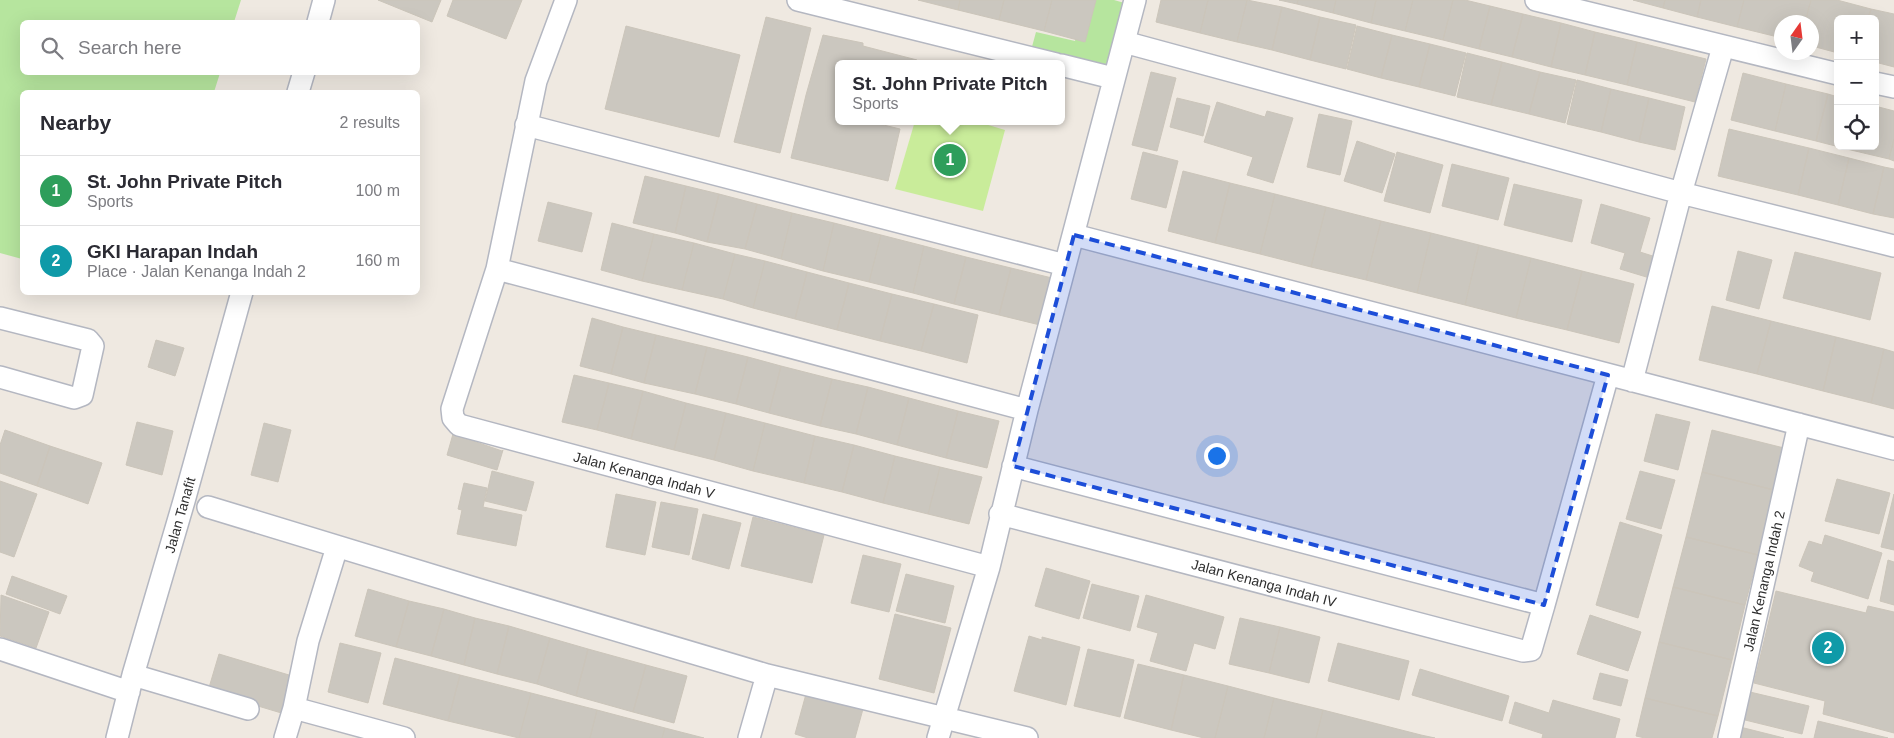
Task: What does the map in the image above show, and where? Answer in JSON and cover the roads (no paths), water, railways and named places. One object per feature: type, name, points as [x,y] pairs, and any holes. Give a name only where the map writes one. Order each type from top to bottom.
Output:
[{"type":"street","points":[[319,20],[324,0]]},
{"type":"street","points":[[566,0],[536,81],[497,269],[1027,410]]},
{"type":"street","points":[[798,0],[1040,60]]},
{"type":"street","points":[[938,738],[989,567],[1000,514],[1135,0]]},
{"type":"street","points":[[1536,0],[1834,73]]},
{"type":"street","points":[[1124,42],[1681,193],[1894,246]]},
{"type":"street","points":[[1632,381],[1681,193],[1723,47]]},
{"type":"street","points":[[1065,66],[1113,78]]},
{"type":"street","points":[[299,90],[303,75]]},
{"type":"street","points":[[1879,84],[1894,87]]},
{"type":"street","points":[[526,125],[1065,265]]},
{"type":"street","points":[[1074,235],[1894,449]]},
{"type":"street","name":"Jalan Kenanga Indah V","points":[[497,269],[452,408],[453,418],[459,425],[989,567]]},
{"type":"street","name":"Jalan Tanafit","points":[[116,738],[241,295]]},
{"type":"street","points":[[0,318],[88,340],[93,346],[82,395],[78,398],[0,377]]},
{"type":"street","points":[[1013,466],[1544,605],[1608,375]]},
{"type":"street","name":"Jalan Kenanga Indah 2","points":[[1729,738],[1799,424]]},
{"type":"street","points":[[208,507],[767,675],[1027,738]]},
{"type":"street","name":"Jalan Kenanga Indah IV","points":[[1000,514],[1527,652],[1531,650],[1544,605]]},
{"type":"street","points":[[284,738],[294,708],[308,641],[337,547]]},
{"type":"street","points":[[0,649],[131,683],[248,709]]},
{"type":"street","points":[[750,738],[767,675]]},
{"type":"street","points":[[294,708],[404,738]]},
{"type":"place","name":"St. John Private Pitch","points":[[950,160]]},
{"type":"place","name":"GKI Harapan Indah","points":[[1828,648]]}]
